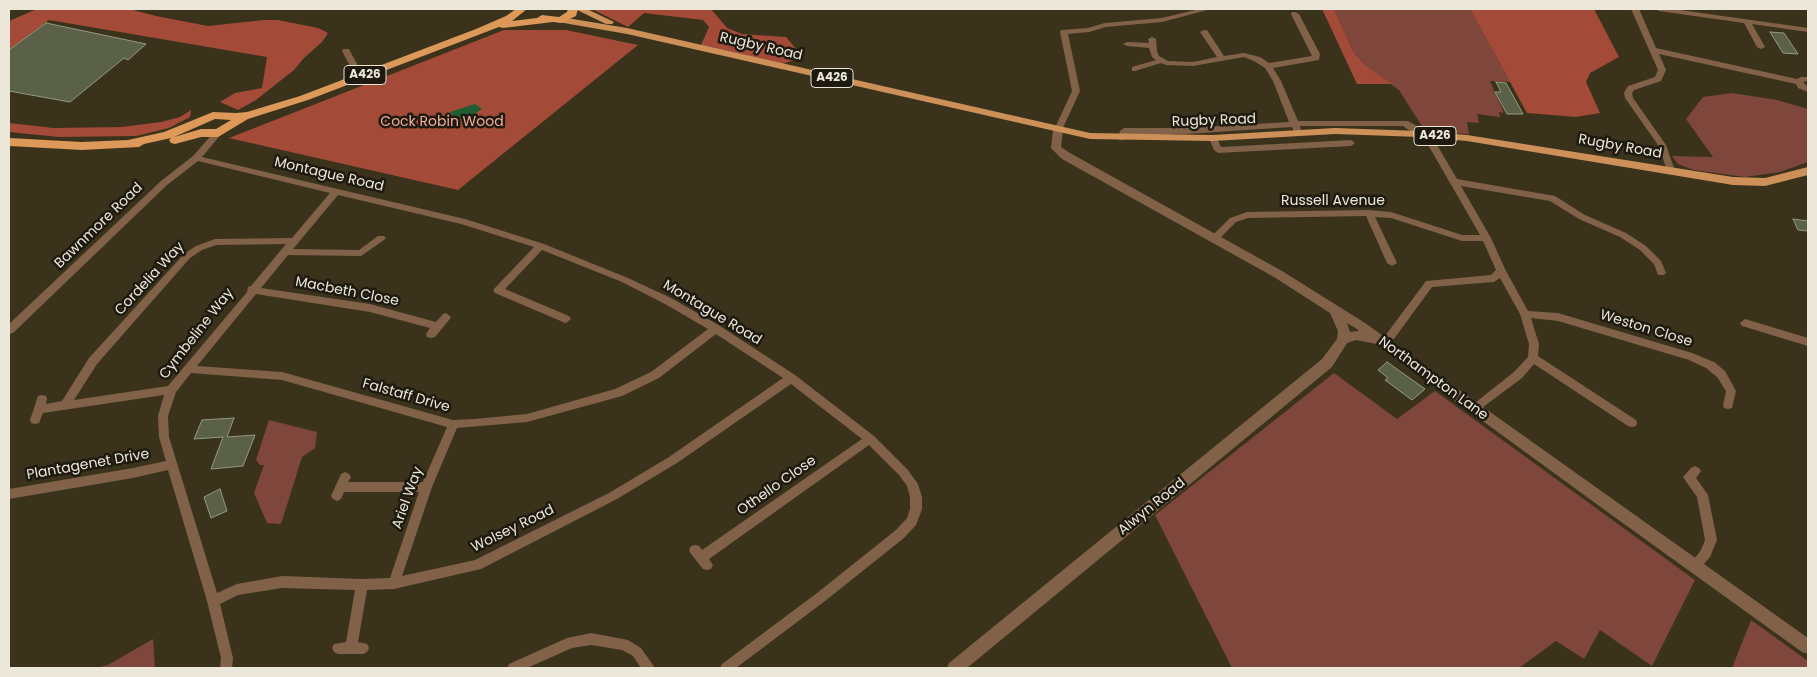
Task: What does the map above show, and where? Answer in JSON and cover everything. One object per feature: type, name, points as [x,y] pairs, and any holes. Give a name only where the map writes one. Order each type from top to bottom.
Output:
[{"type":"highway","points":[[523,9],[534,16],[549,20],[561,20],[572,14],[573,9]]},
{"type":"highway","name":"A426","points":[[9,142],[82,146],[178,139],[207,133],[229,121],[304,98],[480,31],[510,18],[523,9]]},
{"type":"highway","name":"A426","points":[[480,31],[508,24],[549,20]]},
{"type":"highway","name":"A426","points":[[207,133],[213,116],[224,115],[229,121]]},
{"type":"main road","points":[[580,9],[627,31]]},
{"type":"main road","name":"A426","points":[[561,20],[627,31]]},
{"type":"main road","name":"Rugby Road","points":[[627,31],[1058,130],[1122,138],[1213,138],[1312,127],[1467,138],[1580,154],[1708,178],[1754,182],[1781,179],[1808,171]]},
{"type":"street","points":[[1058,130],[1076,91],[1064,32],[1089,30],[1105,25],[1162,20],[1207,9]]},
{"type":"street","points":[[1635,9],[1662,70],[1662,74],[1658,79],[1632,88],[1628,98],[1662,145],[1671,171]]},
{"type":"street","points":[[1659,9],[1808,30]]},
{"type":"street","points":[[1268,66],[1316,58],[1316,54],[1297,18],[1288,22]]},
{"type":"street","points":[[1747,22],[1762,47]]},
{"type":"street","points":[[1204,32],[1221,58]]},
{"type":"street","points":[[1122,138],[1124,130],[1185,131],[1296,128],[1277,81],[1268,66],[1257,59],[1244,56],[1221,58],[1193,64],[1175,64],[1161,61],[1156,57],[1153,42],[1126,44]]},
{"type":"street","points":[[1653,50],[1799,82],[1801,86],[1808,90]]},
{"type":"street","points":[[346,51],[360,77]]},
{"type":"street","points":[[1135,69],[1161,61]]},
{"type":"street","points":[[1799,82],[1801,79],[1808,79]]},
{"type":"street","name":"Northampton Lane","points":[[1058,130],[1056,148],[1066,156],[1278,274],[1361,326],[1808,647]]},
{"type":"street","name":"Bawnmore Road","points":[[9,330],[164,183],[196,158],[207,133]]},
{"type":"street","points":[[1424,135],[1486,238],[1501,271],[1525,314],[1534,344],[1533,358],[1518,375],[1475,409]]},
{"type":"street","points":[[1213,138],[1214,151],[1351,143]]},
{"type":"street","name":"Montague Road","points":[[196,158],[462,220],[541,246],[625,280],[668,301],[716,329],[791,378],[870,439],[903,472],[912,484],[916,497],[916,509],[912,521],[900,534],[821,597],[726,668]]},
{"type":"street","points":[[1454,182],[1552,198],[1582,217],[1623,235],[1643,248],[1658,264],[1661,273]]},
{"type":"street","name":"Cymbeline Way","points":[[226,668],[227,658],[213,601],[164,437],[163,416],[171,390],[251,290],[336,191]]},
{"type":"street","points":[[1369,214],[1392,263]]},
{"type":"street","name":"Russell Avenue","points":[[1214,239],[1233,220],[1247,216],[1369,214],[1391,215],[1462,238],[1486,238]]},
{"type":"street","points":[[284,252],[361,253],[382,238]]},
{"type":"street","name":"Cordelia Way","points":[[65,405],[93,361],[187,256],[199,248],[214,242],[292,241]]},
{"type":"street","points":[[541,246],[498,290],[566,319]]},
{"type":"street","points":[[1335,310],[1344,331],[1343,340],[1356,336],[1366,337],[1384,344],[1429,284],[1494,278],[1501,271]]},
{"type":"street","name":"Macbeth Close","points":[[251,290],[370,308],[434,330],[446,317]]},
{"type":"street","name":"Weston Close","points":[[1525,314],[1558,317],[1692,357],[1710,365],[1721,374],[1732,391],[1728,405]]},
{"type":"street","points":[[1744,323],[1808,342]]},
{"type":"street","name":"Falstaff Drive","points":[[188,369],[282,376],[309,382],[393,409],[453,424],[527,418],[618,393],[655,375],[716,329]]},
{"type":"street","name":"Alwyn Road","points":[[955,668],[1327,364],[1343,340]]},
{"type":"street","points":[[1533,358],[1632,423]]},
{"type":"street","name":"Wolsey Road","points":[[213,601],[237,590],[282,582],[362,585],[394,583],[477,565],[613,496],[673,460],[791,378]]},
{"type":"street","points":[[39,409],[171,390]]},
{"type":"street","name":"Ariel Way","points":[[394,583],[426,487],[453,424]]},
{"type":"street","name":"Othello Close","points":[[701,558],[870,439]]},
{"type":"street","name":"Plantagenet Drive","points":[[9,494],[133,473],[172,464]]},
{"type":"street","points":[[1694,472],[1689,477],[1702,495],[1711,540],[1706,552],[1695,566]]},
{"type":"street","points":[[341,486],[426,487]]},
{"type":"street","points":[[351,648],[362,585]]},
{"type":"street","points":[[512,668],[571,642],[592,639],[609,640],[624,644],[637,652],[649,668]]},
{"type":"shaded area","points":[[1334,9],[1470,9],[1510,82],[1490,81],[1504,113],[1499,112],[1500,117],[1477,114],[1479,123],[1467,122],[1469,134],[1425,131],[1399,90],[1365,65],[1354,53]]},
{"type":"shaded area","points":[[1732,93],[1777,100],[1808,109],[1808,162],[1780,172],[1745,177],[1694,170],[1678,164],[1672,156],[1713,157],[1686,119],[1703,97]]},
{"type":"shaded area","points":[[475,104],[482,109],[467,119],[456,119],[450,112]]},
{"type":"shaded area","points":[[1334,373],[1397,419],[1435,391],[1695,580],[1652,666],[1600,630],[1584,659],[1556,641],[1519,668],[1232,668],[1155,515]]},
{"type":"shaded area","points":[[269,420],[317,432],[315,448],[302,457],[281,524],[267,523],[254,493],[264,465],[260,465],[256,460]]},
{"type":"shaded area","points":[[1751,620],[1808,661],[1808,668],[1732,668]]},
{"type":"shaded area","points":[[153,639],[155,668],[96,668],[108,665]]},
{"type":"green space","points":[[37,9],[129,9],[208,26],[278,20],[318,28],[328,33],[322,42],[294,70],[256,100],[238,110],[220,102],[235,93],[262,88],[267,57],[49,20],[9,50],[9,21]]},
{"type":"green space","points":[[592,9],[711,9],[727,28],[742,34],[786,37],[803,57],[782,64],[701,45],[709,27],[703,20],[644,13],[628,27]]},
{"type":"green space","points":[[1322,9],[1334,9],[1354,53],[1365,65],[1392,84],[1357,84]]},
{"type":"green space","points":[[1470,9],[1594,9],[1619,57],[1590,73],[1586,82],[1600,113],[1576,117],[1527,113]]},
{"type":"green space","name":"Cock Robin Wood","points":[[504,30],[566,30],[638,45],[458,190],[229,138]]},
{"type":"green space","points":[[191,110],[190,117],[169,128],[136,136],[59,137],[9,132],[9,123],[53,128],[122,127],[161,122],[180,117]]},
{"type":"building","points":[[46,23],[146,44],[128,60],[124,58],[70,102],[9,91],[9,50]]},
{"type":"building","points":[[1770,32],[1784,33],[1798,54],[1783,53]]},
{"type":"building","points":[[1496,82],[1506,83],[1523,114],[1507,114],[1495,92],[1501,92]]},
{"type":"building","points":[[1793,219],[1808,221],[1808,231],[1798,230]]},
{"type":"building","points":[[1387,362],[1425,389],[1412,400],[1385,380],[1388,378],[1378,370]]},
{"type":"building","points":[[234,418],[227,437],[255,435],[243,466],[211,469],[223,437],[194,439],[202,420]]},
{"type":"building","points":[[220,489],[227,511],[211,518],[204,497]]}]
